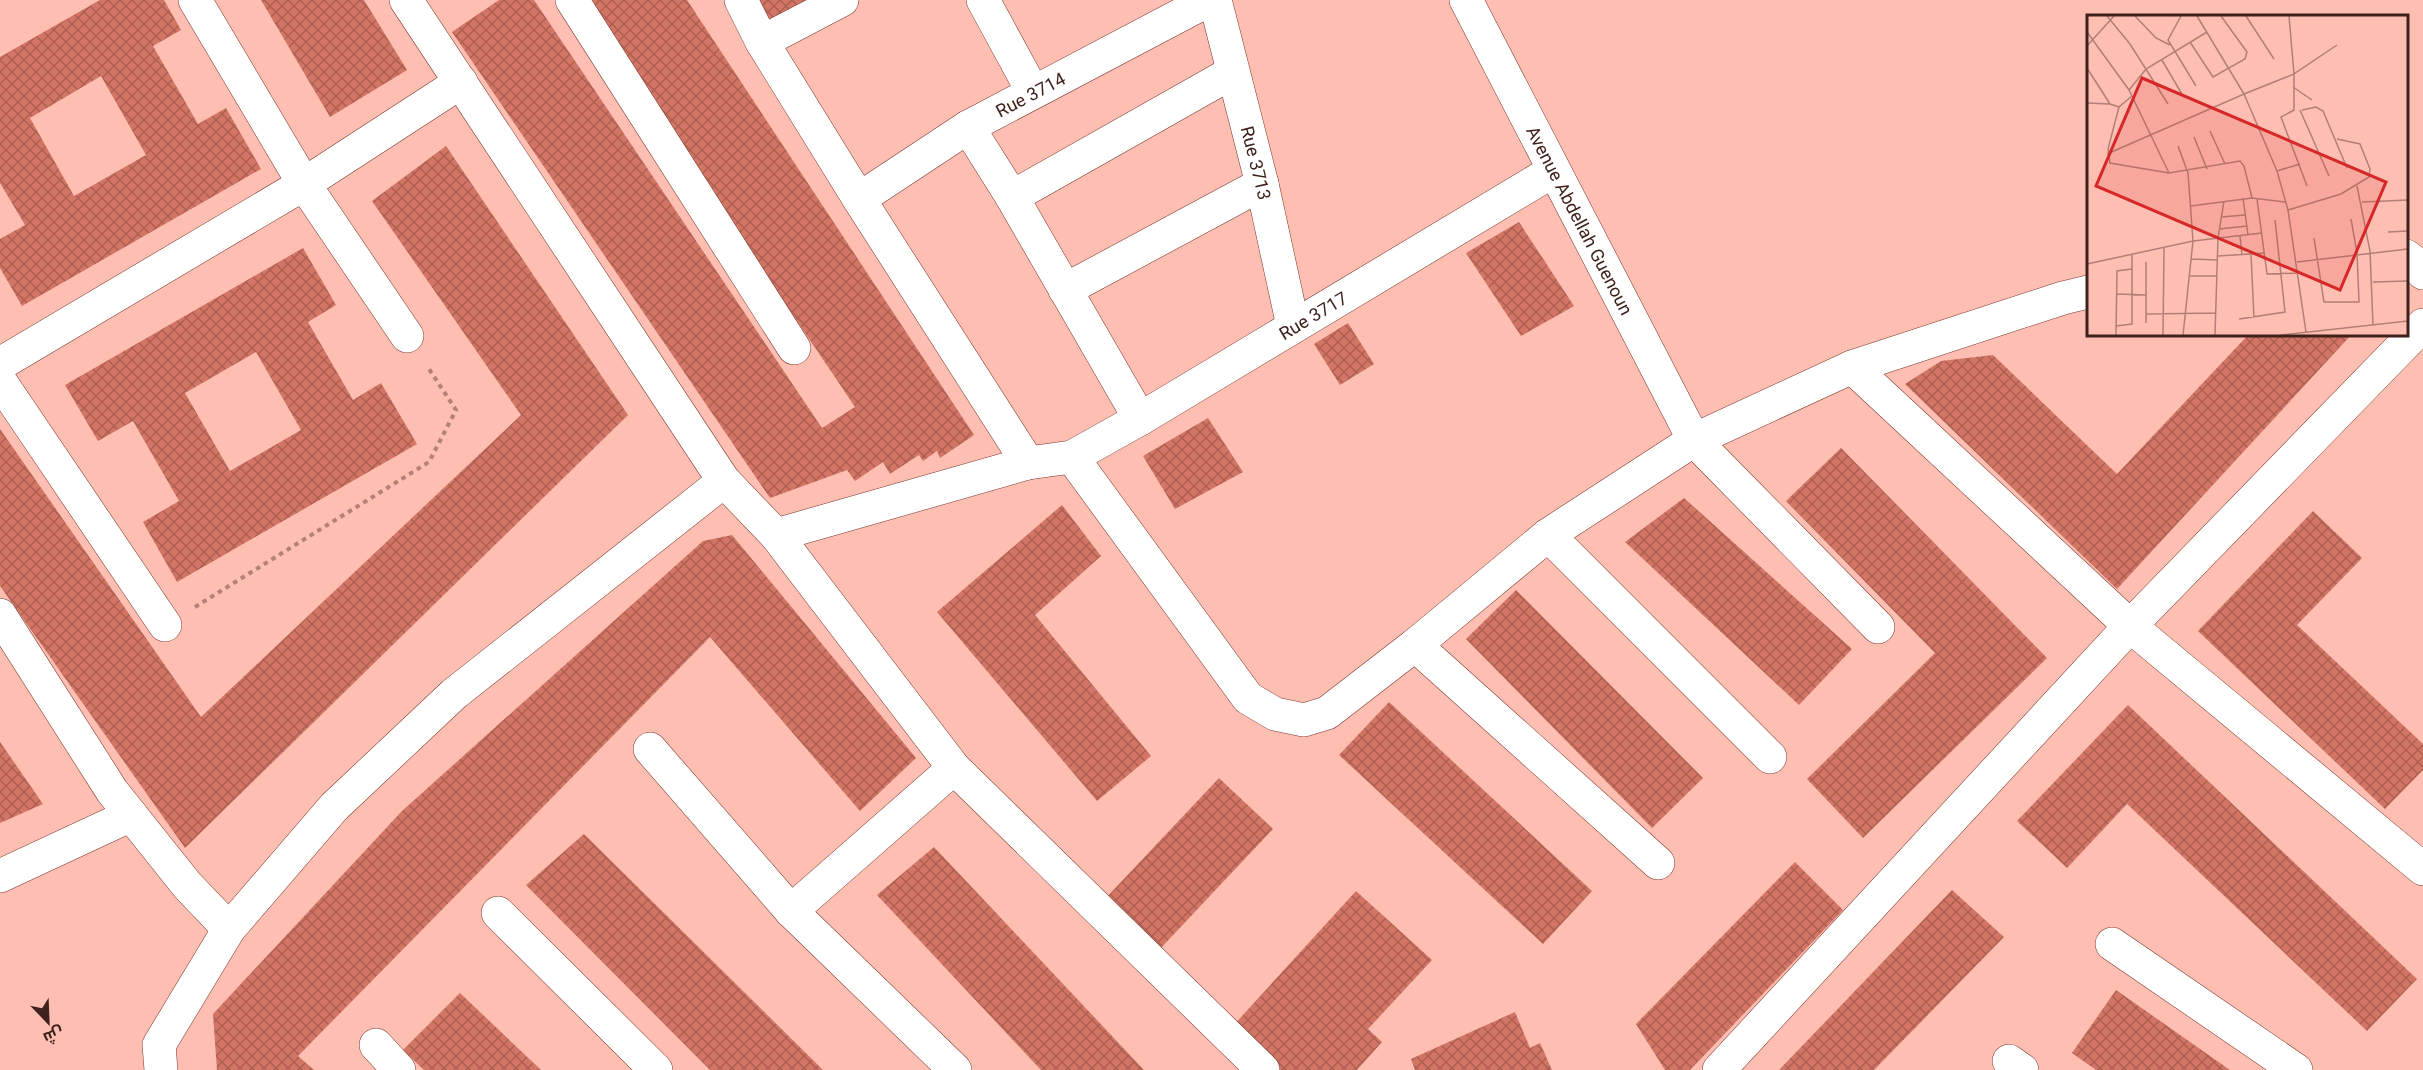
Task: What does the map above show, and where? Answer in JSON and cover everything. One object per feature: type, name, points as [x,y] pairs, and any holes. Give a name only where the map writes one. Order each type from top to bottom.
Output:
[{"type":"street","points":[[195,0],[304,184],[407,336]]},
{"type":"street","points":[[406,0],[724,481],[776,535],[954,768],[1263,1070]]},
{"type":"street","points":[[572,0],[794,348]]},
{"type":"street","points":[[741,0],[762,42],[859,199],[1028,463]]},
{"type":"street","points":[[762,42],[842,0]]},
{"type":"street","points":[[983,0],[1033,92]]},
{"type":"street","name":"Rue 3714","points":[[859,199],[968,127],[1209,0]]},
{"type":"street","name":"Rue 3713","points":[[1215,0],[1262,184],[1293,326]]},
{"type":"street","name":"Avenue Abdellah Guenoun","points":[[1466,0],[1694,440],[1878,627]]},
{"type":"street","points":[[1012,197],[1233,72]]},
{"type":"street","points":[[0,364],[304,184],[461,82]]},
{"type":"street","points":[[968,127],[1012,197],[1140,419]]},
{"type":"street","name":"Rue 3717","points":[[1071,457],[1140,419],[1553,171]]},
{"type":"street","points":[[1065,290],[1262,184]]},
{"type":"street","points":[[2408,258],[2420,267],[2423,273]]},
{"type":"street","points":[[776,535],[1028,463],[1071,457],[1248,698],[1275,714],[1304,720],[1327,713],[1415,645],[1548,535],[1694,440],[1852,367],[2062,298],[2087,292]]},
{"type":"street","points":[[1719,1070],[2130,626],[2423,325]]},
{"type":"street","points":[[1852,367],[2130,626],[2423,869]]},
{"type":"street","points":[[0,381],[165,625]]},
{"type":"street","points":[[161,1070],[159,1045],[229,929],[334,807],[454,694],[724,481]]},
{"type":"street","points":[[1548,535],[1770,757]]},
{"type":"street","points":[[0,615],[78,740],[131,815],[187,885],[229,929]]},
{"type":"street","points":[[1415,645],[1658,863]]},
{"type":"street","points":[[650,749],[791,911],[954,1070]]},
{"type":"street","points":[[791,911],[954,768]]},
{"type":"street","points":[[0,876],[131,815]]},
{"type":"street","points":[[498,913],[656,1070]]},
{"type":"street","points":[[2112,944],[2296,1070]]},
{"type":"street","points":[[376,1045],[399,1070]]},
{"type":"path","points":[[165,625],[429,462],[456,410],[407,336]]},
{"type":"building","points":[[100,0],[164,0],[181,30],[153,46],[198,124],[226,108],[261,169],[22,306],[0,268],[0,239],[25,225],[0,183],[0,57]],"holes":[[[101,76],[146,155],[74,196],[30,118]]]},
{"type":"building","points":[[261,0],[364,0],[407,70],[330,117]]},
{"type":"building","points":[[499,0],[534,0],[822,428],[855,407],[581,0],[687,0],[974,435],[940,458],[937,451],[923,461],[919,455],[890,474],[883,462],[855,481],[847,470],[770,498],[452,32]]},
{"type":"building","points":[[756,0],[836,0],[772,32]]},
{"type":"building","points":[[446,146],[628,415],[185,848],[0,586],[0,429],[201,717],[521,415],[372,201]]},
{"type":"building","points":[[1519,222],[1574,306],[1521,336],[1466,253]]},
{"type":"building","points":[[303,248],[336,305],[308,322],[353,400],[381,383],[417,444],[177,582],[143,522],[179,501],[133,421],[98,441],[65,385]],"holes":[[[256,352],[301,430],[230,471],[185,393]]]},
{"type":"building","points":[[1348,323],[1374,364],[1340,385],[1314,344]]},
{"type":"building","points":[[2247,336],[2350,336],[2117,589],[1905,384],[1941,361],[1993,355],[2117,474]]},
{"type":"building","points":[[1208,418],[1243,472],[1175,509],[1143,456]]},
{"type":"building","points":[[1841,448],[2047,658],[1863,838],[1807,779],[1935,653],[1786,501]]},
{"type":"building","points":[[1684,498],[1852,649],[1799,705],[1625,542]]},
{"type":"building","points":[[1062,505],[1101,556],[1035,615],[1151,756],[1097,801],[937,612]]},
{"type":"building","points":[[2313,511],[2362,558],[2297,625],[2423,744],[2423,770],[2385,809],[2198,631]]},
{"type":"building","points":[[732,535],[916,758],[860,811],[710,637],[298,1056],[314,1070],[217,1070],[213,1014],[402,811],[703,541]]},
{"type":"building","points":[[1516,590],[1703,778],[1652,828],[1466,639]]},
{"type":"building","points":[[1389,702],[1592,891],[1543,944],[1339,755]]},
{"type":"building","points":[[2128,705],[2417,979],[2367,1031],[2127,804],[2067,868],[2017,821]]},
{"type":"building","points":[[0,742],[43,804],[0,823]]},
{"type":"building","points":[[1219,778],[1273,829],[1159,950],[1105,899]]},
{"type":"building","points":[[584,834],[823,1070],[710,1070],[526,885]]},
{"type":"building","points":[[934,847],[1144,1070],[1041,1070],[877,895]]},
{"type":"building","points":[[1795,862],[1843,910],[1690,1070],[1665,1070],[1636,1024]]},
{"type":"building","points":[[1952,890],[2004,937],[1874,1070],[1779,1070]]},
{"type":"building","points":[[1356,891],[1432,960],[1368,1029],[1382,1042],[1357,1070],[1280,1070],[1232,1027]]},
{"type":"building","points":[[2116,990],[2230,1070],[2096,1070],[2072,1053]]},
{"type":"building","points":[[460,993],[541,1070],[424,1070],[403,1050]]},
{"type":"building","points":[[1515,1012],[1530,1048],[1540,1043],[1552,1070],[1415,1070],[1411,1059]]}]
